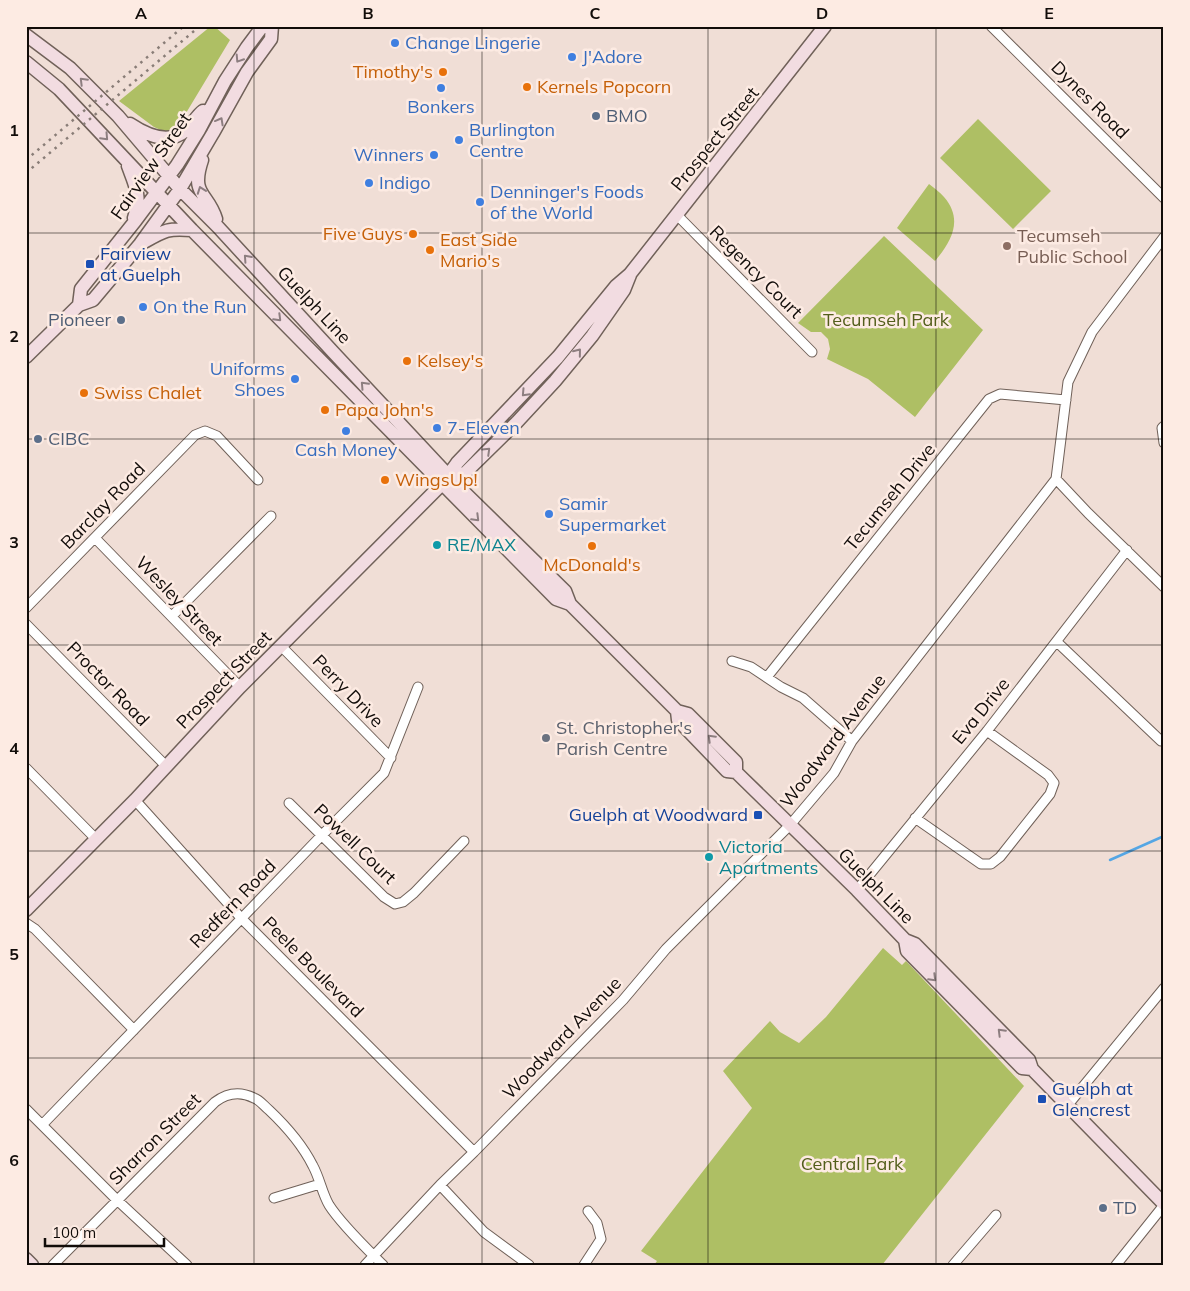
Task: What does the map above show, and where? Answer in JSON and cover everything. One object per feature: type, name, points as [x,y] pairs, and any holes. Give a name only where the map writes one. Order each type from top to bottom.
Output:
[{"type":"main road","name":"Fairview Street","points":[[26,356],[79,305],[92,300],[140,244],[180,189],[247,72],[271,39],[272,26],[262,27],[258,32],[225,81],[199,130],[169,176],[81,288],[79,305]]},
{"type":"main road","name":"Prospect Street","points":[[26,910],[135,800],[240,687],[412,512],[445,480],[465,472],[517,422],[555,381],[592,336],[624,290],[630,274],[825,26]]},
{"type":"main road","name":"Guelph Line","points":[[26,36],[70,68],[118,116],[180,189],[218,226],[445,480]]},
{"type":"main road","name":"Guelph Line","points":[[26,62],[59,90],[192,230],[339,378],[445,480],[565,591],[570,604],[677,711],[678,720],[728,771],[736,772],[858,890],[905,940],[907,951],[1022,1068],[1032,1069],[1164,1204]]},
{"type":"main road","points":[[118,116],[143,133],[168,138],[178,136],[185,131],[200,112],[212,106]]},
{"type":"main road","points":[[203,150],[198,186],[202,196],[214,212],[218,226]]},
{"type":"main road","points":[[126,161],[138,193],[138,205],[129,229]]},
{"type":"main road","points":[[140,244],[165,230],[192,230]]},
{"type":"main road","points":[[26,1259],[32,1265]]},
{"type":"street","name":"Dynes Road","points":[[991,26],[1164,198]]},
{"type":"street","name":"Regency Court","points":[[677,215],[812,352]]},
{"type":"street","points":[[1164,238],[1092,332],[1068,382],[1056,480],[1164,586]]},
{"type":"street","name":"Tecumseh Drive","points":[[767,678],[989,399],[1000,394],[1066,400]]},
{"type":"street","points":[[1164,426],[1162,428],[1164,443]]},
{"type":"street","name":"Barclay Road","points":[[26,608],[194,435],[205,431],[216,436],[258,480]]},
{"type":"street","name":"Woodward Avenue","points":[[365,1265],[440,1185],[623,1000],[666,949],[790,825],[834,774],[852,741],[1056,480]]},
{"type":"street","points":[[172,616],[271,516]]},
{"type":"street","name":"Wesley Street","points":[[94,538],[240,687]]},
{"type":"street","name":"Eva Drive","points":[[858,890],[987,731],[1127,550]]},
{"type":"street","name":"Proctor Road","points":[[26,624],[166,766]]},
{"type":"street","points":[[1057,642],[1161,741]]},
{"type":"street","name":"Perry Drive","points":[[281,646],[391,758]]},
{"type":"street","points":[[732,661],[750,667],[781,688],[803,698],[852,741]]},
{"type":"street","name":"Redfern Road","points":[[42,1125],[322,834],[384,773],[418,687]]},
{"type":"street","points":[[915,818],[981,864],[991,864],[1000,858],[1050,794],[1054,783],[1048,775],[987,731]]},
{"type":"street","points":[[26,768],[96,839]]},
{"type":"street","name":"Peele Boulevard","points":[[135,800],[242,919],[474,1152]]},
{"type":"street","name":"Powell Court","points":[[289,803],[384,897],[395,904],[403,902],[408,898],[464,841]]},
{"type":"street","points":[[26,924],[35,929],[134,1030]]},
{"type":"street","points":[[1067,1106],[1164,988]]},
{"type":"street","name":"Sharron Street","points":[[53,1265],[215,1102],[224,1095],[235,1094],[244,1094],[256,1098],[284,1124],[302,1145],[329,1204],[383,1265]]},
{"type":"street","points":[[26,1109],[187,1265]]},
{"type":"street","points":[[274,1198],[320,1184]]},
{"type":"street","points":[[440,1185],[484,1232],[529,1265]]},
{"type":"street","points":[[1116,1265],[1164,1204]]},
{"type":"street","points":[[584,1265],[601,1239],[598,1223],[588,1211]]},
{"type":"street","points":[[953,1265],[996,1215]]},
{"type":"green space","points":[[211,26],[214,26],[230,40],[177,128],[165,132],[154,127],[119,101]]},
{"type":"green space","points":[[978,119],[1051,191],[1013,229],[940,158]]},
{"type":"green space","points":[[929,184],[942,195],[950,206],[954,222],[950,238],[935,261],[897,228]]},
{"type":"green space","name":"Tecumseh Park","points":[[884,236],[983,330],[915,417],[868,379],[827,359],[830,349],[828,339],[821,332],[811,332],[798,323]]},
{"type":"green space","name":"Central Park","points":[[883,948],[902,965],[906,961],[1024,1086],[882,1265],[654,1265],[657,1261],[641,1251],[752,1108],[723,1071],[770,1021],[780,1032],[799,1043],[826,1017]]},
{"type":"waterway","points":[[1110,860],[1164,836]]},
{"type":"railway","points":[[26,160],[184,26]]},
{"type":"railway","points":[[26,173],[200,26]]},
{"type":"place","name":"Change Lingerie","points":[[395,43]]},
{"type":"place","name":"J'Adore","points":[[572,57]]},
{"type":"place","name":"Timothy's","points":[[443,72]]},
{"type":"place","name":"Kernels Popcorn","points":[[527,87]]},
{"type":"place","name":"Bonkers","points":[[441,88]]},
{"type":"place","name":"BMO","points":[[596,116]]},
{"type":"place","name":"Burlington Centre","points":[[459,140]]},
{"type":"place","name":"Winners","points":[[434,155]]},
{"type":"place","name":"Indigo","points":[[369,183]]},
{"type":"place","name":"Denninger's Foods of the World","points":[[480,202]]},
{"type":"place","name":"Five Guys","points":[[413,234]]},
{"type":"place","name":"Tecumseh Public School","points":[[1007,246]]},
{"type":"place","name":"East Side Mario's","points":[[430,250]]},
{"type":"place","name":"Fairview at Guelph","points":[[90,264]]},
{"type":"place","name":"On the Run","points":[[143,307]]},
{"type":"place","name":"Pioneer","points":[[121,320]]},
{"type":"place","name":"Kelsey's","points":[[407,361]]},
{"type":"place","name":"Uniforms Shoes","points":[[295,379]]},
{"type":"place","name":"Swiss Chalet","points":[[84,393]]},
{"type":"place","name":"Papa John's","points":[[325,410]]},
{"type":"place","name":"7-Eleven","points":[[437,428]]},
{"type":"place","name":"Cash Money","points":[[346,431]]},
{"type":"place","name":"CIBC","points":[[38,439]]},
{"type":"place","name":"WingsUp!","points":[[385,480]]},
{"type":"place","name":"Samir Supermarket","points":[[549,514]]},
{"type":"place","name":"RE/MAX","points":[[437,545]]},
{"type":"place","name":"McDonald's","points":[[592,546]]},
{"type":"place","name":"St. Christopher's Parish Centre","points":[[546,738]]},
{"type":"place","name":"Guelph at Woodward","points":[[758,815]]},
{"type":"place","name":"Victoria Apartments","points":[[709,857]]},
{"type":"place","name":"Guelph at Glencrest","points":[[1042,1099]]},
{"type":"place","name":"TD","points":[[1103,1208]]}]
